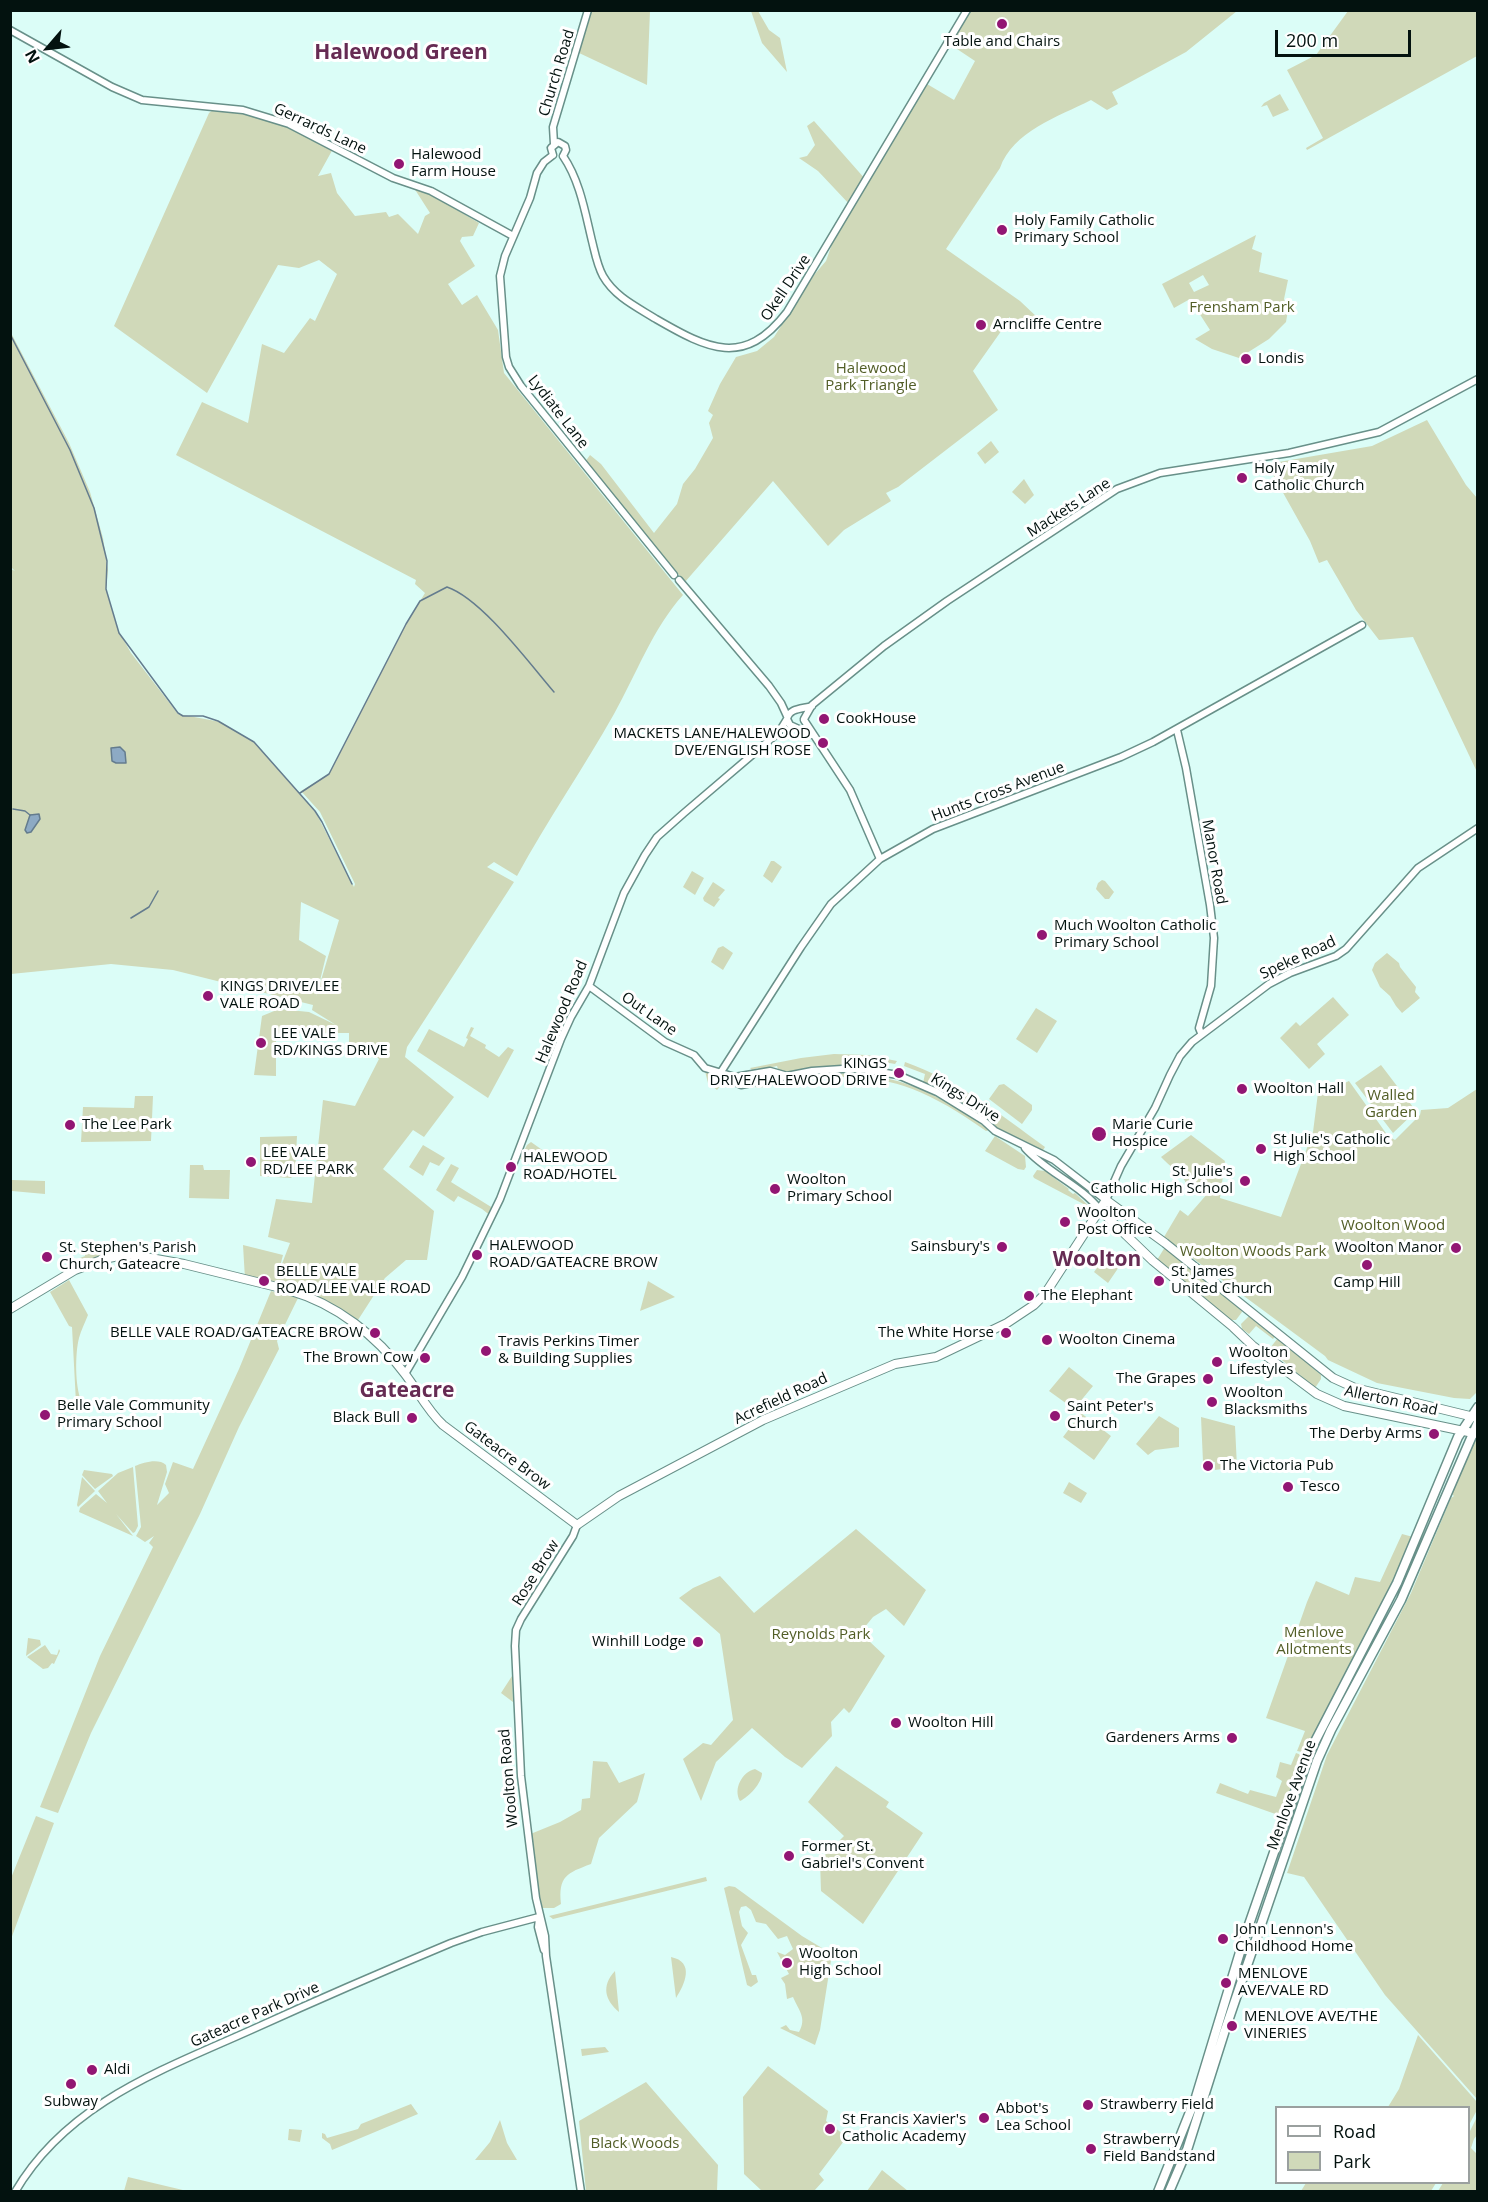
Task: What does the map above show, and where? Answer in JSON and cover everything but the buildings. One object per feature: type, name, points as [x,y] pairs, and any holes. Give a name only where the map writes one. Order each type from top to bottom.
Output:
[{"type":"highway","points":[[1475,1418],[1478,1407]]},
{"type":"highway","name":"Menlove Avenue","points":[[1158,2192],[1196,2097],[1223,2003],[1307,1757],[1400,1577],[1461,1430],[1475,1418]]},
{"type":"highway","name":"Menlove Avenue","points":[[1168,2192],[1191,2140],[1232,2010],[1317,1761],[1331,1730],[1401,1600],[1475,1434],[1475,1418]]},
{"type":"highway","points":[[1307,1757],[1317,1761]]},
{"type":"highway","points":[[1223,2003],[1232,2010]]},
{"type":"main road","name":"Acrefield Road","points":[[577,1525],[619,1496],[763,1420],[895,1364],[936,1357],[1007,1323],[1034,1305],[1045,1294],[1106,1200]]},
{"type":"main road","name":"Allerton Road","points":[[1106,1200],[1165,1243],[1333,1378],[1355,1388],[1475,1418]]},
{"type":"main road","name":"Allerton Road","points":[[1101,1211],[1153,1261],[1253,1346],[1317,1394],[1344,1406],[1475,1434]]},
{"type":"main road","name":"Gateacre Brow","points":[[10,1310],[75,1270],[104,1259],[128,1254],[139,1254],[184,1264],[288,1290],[319,1301],[353,1322],[382,1349],[405,1374],[426,1406],[444,1425],[577,1525]]},
{"type":"main road","points":[[1448,1427],[1455,1443]]},
{"type":"street","name":"Church Road","points":[[554,144],[553,127],[588,10]]},
{"type":"street","name":"Okell Drive","points":[[562,156],[577,182],[599,268],[614,291],[699,342],[728,348],[753,343],[773,329],[788,312],[967,10]]},
{"type":"street","name":"Gerrards Lane","points":[[10,30],[112,87],[142,100],[243,110],[289,124],[393,178],[431,191],[513,236]]},
{"type":"street","points":[[558,142],[564,145],[566,150],[562,156],[553,155],[551,148],[554,144],[558,142]]},
{"type":"street","points":[[513,236],[530,198],[537,173],[544,162],[553,155]]},
{"type":"street","name":"Lydiate Lane","points":[[513,236],[500,276],[503,337],[509,368],[520,386],[676,578],[756,670],[781,703],[787,718]]},
{"type":"street","name":"Mackets Lane","points":[[804,719],[812,705],[884,646],[947,601],[1092,508],[1117,489],[1160,473],[1289,453],[1379,432],[1478,379]]},
{"type":"street","name":"Hunts Cross Avenue","points":[[724,1074],[801,947],[831,904],[880,860],[933,829],[1121,757],[1177,730],[1362,625]]},
{"type":"street","name":"Lydiate Lane","points":[[781,703],[795,710]]},
{"type":"street","name":"Mackets Lane","points":[[795,710],[812,705]]},
{"type":"street","points":[[812,735],[794,727],[787,718],[795,710],[803,714],[812,735],[850,790],[880,860]]},
{"type":"street","name":"Halewood Road","points":[[405,1374],[462,1277],[501,1199],[561,1039],[589,986],[624,893],[645,855],[657,837],[778,732],[787,718]]},
{"type":"street","points":[[794,727],[802,724],[804,719]]},
{"type":"street","name":"Halewood Road","points":[[778,732],[794,727]]},
{"type":"street","name":"Manor Road","points":[[1177,730],[1186,768],[1214,938],[1211,986],[1199,1028],[1202,1033]]},
{"type":"street","name":"Speke Road","points":[[1106,1200],[1121,1166],[1155,1108],[1180,1056],[1202,1033],[1269,984],[1290,972],[1336,956],[1346,949],[1418,868],[1478,828]]},
{"type":"street","name":"Out Lane","points":[[589,986],[665,1042],[694,1055],[705,1068],[724,1074]]},
{"type":"street","name":"Kings Drive","points":[[724,1074],[735,1077],[770,1071],[786,1076],[861,1069],[898,1076],[937,1092],[984,1120],[995,1131],[1054,1160],[1106,1200]]},
{"type":"street","name":"Kings Drive","points":[[1022,1146],[1037,1162],[1077,1189],[1101,1211]]},
{"type":"street","name":"Rose Brow","points":[[515,1634],[521,1619],[573,1536],[577,1525]]},
{"type":"street","name":"Woolton Road","points":[[515,1634],[521,1776],[539,1918],[538,1932],[546,1956],[581,2192]]},
{"type":"street","name":"Gateacre Park Drive","points":[[15,2192],[33,2164],[57,2137],[86,2112],[117,2093],[187,2058],[451,1943],[482,1932],[539,1918]]},
{"type":"green space","points":[[588,11],[650,11],[647,85],[577,52]]},
{"type":"green space","points":[[751,11],[758,11],[769,30],[780,38],[787,72],[762,43]]},
{"type":"green space","name":"Halewood Park Triangle","points":[[970,11],[1237,11],[1186,52],[1112,92],[1118,104],[1107,110],[1091,100],[1051,119],[1026,135],[1006,155],[1000,168],[946,249],[1020,301],[1038,318],[1029,331],[1009,317],[973,371],[998,410],[898,487],[886,493],[891,501],[844,530],[828,546],[773,481],[685,582],[585,462],[590,455],[601,464],[654,533],[677,504],[683,484],[695,469],[713,438],[709,423],[713,415],[708,411],[736,357],[757,351],[774,337],[814,275],[826,261],[832,244],[927,84],[954,100],[975,61],[951,45]]},
{"type":"green space","points":[[1348,11],[1477,11],[1477,56],[1307,150],[1306,148],[1323,138],[1287,70],[1316,55]]},
{"type":"green space","points":[[1280,94],[1289,110],[1273,117],[1267,105],[1261,107]]},
{"type":"green space","points":[[214,109],[252,112],[272,118],[334,147],[318,176],[331,173],[337,193],[355,216],[386,212],[389,217],[398,214],[418,234],[425,216],[430,213],[414,188],[432,195],[479,223],[473,236],[462,237],[460,241],[475,266],[448,284],[462,305],[477,295],[498,330],[504,373],[683,595],[654,637],[614,714],[517,876],[494,862],[487,867],[514,882],[407,1047],[405,1057],[454,1097],[424,1137],[413,1130],[383,1169],[434,1211],[427,1260],[406,1260],[385,1278],[358,1320],[313,1298],[245,1279],[243,1245],[283,1255],[278,1274],[290,1243],[268,1237],[276,1199],[312,1203],[323,1100],[355,1106],[379,1059],[368,1050],[349,1048],[349,1033],[279,1033],[276,1037],[276,1076],[254,1075],[262,1016],[279,1009],[309,1012],[336,1025],[312,1010],[313,1005],[173,970],[111,964],[11,974],[11,569],[15,571],[10,566],[10,331],[69,443],[90,492],[103,538],[108,570],[106,589],[118,630],[131,653],[178,714],[221,722],[255,743],[315,811],[354,887],[355,884],[320,812],[301,791],[329,774],[406,624],[425,593],[415,584],[416,580],[176,455],[202,402],[248,423],[262,344],[284,353],[310,318],[315,321],[337,274],[319,260],[299,268],[278,265],[207,393],[114,326],[209,113]],"holes":[[[301,902],[339,920],[316,997],[326,956],[299,940]]]},
{"type":"green space","points":[[814,121],[866,180],[851,206],[818,171],[799,158],[807,156],[815,145],[807,126]]},
{"type":"green space","name":"Frensham Park","points":[[1256,235],[1252,249],[1262,253],[1259,272],[1288,280],[1284,299],[1288,310],[1286,322],[1269,339],[1239,358],[1212,349],[1195,339],[1210,330],[1190,299],[1174,308],[1162,284]],"holes":[[[1203,275],[1209,285],[1194,292],[1189,283]]]},
{"type":"green space","points":[[1427,420],[1466,485],[1477,498],[1477,772],[1413,637],[1379,640],[1356,610],[1327,560],[1319,563],[1310,541],[1267,464],[1372,446]]},
{"type":"green space","points":[[991,441],[999,452],[985,464],[977,453]]},
{"type":"green space","points":[[1024,479],[1034,495],[1025,504],[1012,492]]},
{"type":"green space","points":[[771,861],[782,867],[772,883],[763,876]]},
{"type":"green space","points":[[692,871],[704,878],[695,895],[683,887]]},
{"type":"green space","points":[[1102,880],[1114,892],[1109,899],[1105,899],[1096,889]]},
{"type":"green space","points":[[713,882],[725,890],[714,907],[703,898]]},
{"type":"green space","points":[[723,946],[733,953],[723,970],[711,962],[718,948]]},
{"type":"green space","points":[[1387,953],[1399,963],[1416,987],[1415,992],[1420,998],[1402,1013],[1390,996],[1380,987],[1372,970],[1375,963]]},
{"type":"green space","points":[[1333,997],[1349,1015],[1317,1044],[1325,1054],[1309,1069],[1280,1038],[1296,1022],[1300,1026]]},
{"type":"green space","points":[[1036,1008],[1057,1021],[1037,1053],[1016,1039]]},
{"type":"green space","points":[[471,1027],[474,1028],[470,1036],[486,1045],[485,1048],[499,1057],[508,1047],[514,1050],[488,1098],[417,1051],[429,1029],[464,1047]]},
{"type":"green space","points":[[834,1054],[867,1055],[897,1061],[895,1064],[873,1060],[871,1068],[786,1074],[779,1072],[777,1066],[759,1070],[750,1068],[801,1058]]},
{"type":"green space","points":[[905,1062],[943,1079],[978,1099],[1045,1147],[1042,1152],[1002,1132],[960,1102],[923,1083],[925,1074],[904,1066]]},
{"type":"green space","name":"Walled Garden","points":[[1381,1065],[1416,1111],[1393,1133],[1355,1083]]},
{"type":"green space","points":[[705,1071],[721,1075],[722,1084],[717,1090],[708,1083]]},
{"type":"green space","points":[[850,1073],[870,1075],[907,1084],[940,1099],[989,1130],[986,1131],[929,1096],[878,1080],[852,1077],[824,1078],[755,1087],[805,1076]]},
{"type":"green space","name":"Woolton Wood","points":[[1349,1081],[1388,1136],[1395,1140],[1420,1115],[1421,1110],[1448,1108],[1477,1089],[1478,1391],[1470,1399],[1377,1383],[1328,1360],[1164,1237],[1180,1210],[1188,1216],[1208,1193],[1187,1185],[1161,1157],[1191,1135],[1225,1161],[1220,1198],[1281,1217],[1313,1132],[1319,1085],[1336,1087]]},
{"type":"green space","points":[[1004,1084],[1032,1105],[1032,1110],[1022,1124],[989,1099],[999,1085]]},
{"type":"green space","points":[[135,1096],[153,1096],[151,1141],[81,1142],[83,1107],[134,1108]]},
{"type":"green space","points":[[297,1136],[295,1173],[291,1178],[260,1176],[260,1137]]},
{"type":"green space","points":[[995,1136],[1025,1156],[1024,1170],[985,1151]]},
{"type":"green space","points":[[531,1142],[555,1159],[534,1152],[524,1160],[520,1159]]},
{"type":"green space","points":[[423,1145],[445,1158],[439,1166],[430,1162],[423,1176],[409,1167]]},
{"type":"green space","points":[[451,1164],[459,1168],[451,1182],[496,1210],[492,1217],[458,1196],[454,1202],[436,1190]]},
{"type":"green space","points":[[190,1165],[203,1165],[204,1170],[230,1170],[229,1199],[189,1198]]},
{"type":"green space","points":[[1037,1170],[1045,1171],[1091,1208],[1034,1178]]},
{"type":"green space","points":[[12,1180],[45,1181],[45,1194],[12,1191]]},
{"type":"green space","points":[[112,1244],[115,1247],[114,1251],[78,1264],[80,1258],[85,1256],[85,1252]]},
{"type":"green space","points":[[1165,1247],[1241,1308],[1242,1312],[1236,1320],[1231,1320],[1157,1260]]},
{"type":"green space","points":[[1107,1254],[1121,1264],[1108,1283],[1094,1272]]},
{"type":"green space","points":[[69,1280],[88,1315],[78,1344],[76,1361],[81,1400],[76,1403],[72,1327],[69,1326],[50,1292]]},
{"type":"green space","points":[[648,1281],[675,1297],[640,1311]]},
{"type":"green space","points":[[271,1291],[298,1298],[277,1341],[279,1349],[91,1733],[58,1813],[40,1807],[100,1656],[153,1547],[149,1543],[154,1536],[145,1542],[136,1536],[141,1527],[135,1466],[155,1461],[166,1465],[167,1472],[157,1505],[169,1493],[165,1484],[173,1462],[193,1469],[239,1369]]},
{"type":"green space","points":[[1249,1316],[1276,1335],[1273,1339],[1256,1326],[1249,1334],[1242,1329],[1241,1324]]},
{"type":"green space","points":[[1278,1338],[1321,1375],[1315,1388],[1270,1350]]},
{"type":"green space","points":[[1069,1367],[1093,1386],[1074,1409],[1049,1391]]},
{"type":"green space","points":[[1081,1413],[1111,1436],[1094,1460],[1063,1437]]},
{"type":"green space","points":[[1159,1416],[1179,1428],[1179,1447],[1155,1450],[1148,1455],[1136,1444]]},
{"type":"green space","points":[[1201,1417],[1235,1426],[1237,1467],[1215,1470],[1215,1462],[1203,1462]]},
{"type":"green space","points":[[1477,1427],[1477,2099],[1385,1995],[1304,1877],[1287,1873],[1327,1755],[1411,1593],[1451,1498],[1454,1496],[1451,1493]]},
{"type":"green space","points":[[133,1467],[138,1526],[135,1532],[133,1533],[116,1514],[133,1536],[79,1512],[80,1508],[96,1494],[107,1503],[98,1491],[118,1473]]},
{"type":"green space","points":[[84,1470],[113,1476],[95,1489],[82,1475]]},
{"type":"green space","points":[[82,1477],[95,1491],[78,1507],[77,1505]]},
{"type":"green space","points":[[1069,1482],[1087,1493],[1081,1503],[1063,1493]]},
{"type":"green space","name":"Reynolds Park","points":[[856,1529],[926,1590],[904,1626],[886,1609],[873,1617],[864,1628],[869,1641],[885,1656],[851,1711],[849,1713],[844,1708],[831,1722],[832,1736],[802,1768],[785,1757],[752,1728],[716,1762],[701,1801],[683,1759],[703,1743],[711,1745],[733,1720],[720,1634],[679,1598],[693,1588],[720,1576],[754,1613]]},
{"type":"green space","name":"Menlove Allotments","points":[[1402,1534],[1413,1537],[1307,1753],[1297,1751],[1305,1731],[1266,1718],[1316,1581],[1349,1595],[1355,1577],[1380,1582]]},
{"type":"green space","points":[[28,1638],[40,1640],[41,1645],[26,1656]]},
{"type":"green space","points":[[45,1645],[51,1654],[57,1655],[59,1649],[60,1651],[54,1664],[43,1669],[27,1657]]},
{"type":"green space","points":[[512,1676],[513,1702],[501,1693]]},
{"type":"green space","points":[[1296,1753],[1304,1756],[1281,1816],[1216,1793],[1220,1783],[1248,1794],[1250,1790],[1276,1797],[1282,1781],[1276,1777],[1280,1762],[1291,1765]]},
{"type":"green space","points":[[593,1761],[607,1762],[619,1783],[645,1773],[637,1802],[599,1838],[591,1864],[570,1873],[563,1881],[561,1904],[554,1908],[540,1908],[528,1835],[560,1822],[581,1810],[582,1799],[590,1798]]},
{"type":"green space","points":[[836,1766],[889,1802],[886,1807],[923,1833],[863,1924],[821,1891],[820,1860],[844,1836],[808,1802]]},
{"type":"green space","points":[[755,1769],[762,1773],[760,1781],[751,1793],[740,1801],[738,1786],[746,1774]]},
{"type":"green space","points":[[36,1816],[54,1823],[11,1939],[11,1878]]},
{"type":"green space","points":[[706,1877],[707,1881],[553,1919],[549,1916]]},
{"type":"green space","points":[[735,1887],[802,1936],[832,1954],[820,2030],[815,2045],[780,2028],[786,2025],[790,2030],[799,2032],[802,2023],[793,1997],[787,1999],[785,1984],[781,1978],[789,1974],[777,1952],[785,1955],[793,1949],[787,1936],[778,1939],[766,1924],[756,1922],[751,1910],[746,1906],[741,1907],[739,1912],[742,1926],[748,1933],[741,1945],[752,1975],[756,1975],[758,1982],[751,1987],[747,1985],[724,1888]]},
{"type":"green space","points":[[671,1957],[686,1968],[685,1980],[676,1998]]},
{"type":"green space","points":[[615,1971],[619,2012],[610,2003],[606,1993],[608,1982]]},
{"type":"green space","points":[[1418,2035],[1477,2102],[1477,2110],[1470,2123],[1470,2106],[1389,2106],[1399,2089]]},
{"type":"green space","points":[[605,2047],[609,2052],[582,2056],[581,2049]]},
{"type":"green space","points":[[768,2066],[828,2111],[826,2121],[847,2137],[819,2174],[824,2180],[814,2191],[762,2191],[744,2174],[743,2097]]},
{"type":"green space","name":"Black Woods","points":[[646,2082],[718,2165],[717,2191],[586,2191],[579,2121]]},
{"type":"green space","points":[[411,2104],[418,2114],[332,2150],[330,2144],[322,2138],[322,2133],[327,2138],[358,2129],[361,2124]]},
{"type":"green space","points":[[1477,2117],[1477,2135],[1471,2148],[1477,2154],[1477,2191],[1438,2191],[1442,2184],[1470,2184],[1470,2131]]},
{"type":"green space","points":[[500,2120],[507,2143],[517,2160],[475,2160],[490,2142]]},
{"type":"green space","points":[[289,2129],[302,2130],[300,2142],[288,2140]]},
{"type":"green space","points":[[882,2170],[908,2191],[867,2191]]},
{"type":"green space","points":[[128,2177],[187,2191],[124,2191]]},
{"type":"green space","points":[[1305,2184],[1435,2184],[1431,2191],[1301,2191]]},
{"type":"water","points":[[120,747],[125,752],[126,763],[112,761],[111,748]]},
{"type":"water","points":[[39,814],[40,819],[31,832],[27,833],[25,830],[30,815]]},
{"type":"waterway","points":[[10,334],[70,450],[94,508],[107,561],[106,589],[119,633],[178,713],[183,716],[203,716],[218,721],[254,742],[315,811],[352,884]]},
{"type":"waterway","points":[[300,793],[329,774],[420,601],[447,587],[475,604],[490,618],[554,692]]},
{"type":"waterway","points":[[13,809],[25,811],[30,815]]},
{"type":"waterway","points":[[131,918],[149,907],[158,891]]},
{"type":"place","name":"Table and Chairs","points":[[1002,24]]},
{"type":"place","name":"Halewood Farm House","points":[[399,164]]},
{"type":"place","name":"Holy Family Catholic Primary School","points":[[1002,230]]},
{"type":"place","name":"Arncliffe Centre","points":[[981,325]]},
{"type":"place","name":"Londis","points":[[1246,359]]},
{"type":"place","name":"Holy Family Catholic Church","points":[[1242,478]]},
{"type":"place","name":"CookHouse","points":[[824,719]]},
{"type":"place","name":"MACKETS LANE/HALEWOOD DVE/ENGLISH ROSE","points":[[823,743]]},
{"type":"place","name":"Much Woolton Catholic Primary School","points":[[1042,935]]},
{"type":"place","name":"KINGS DRIVE/LEE VALE ROAD","points":[[208,996]]},
{"type":"place","name":"LEE VALE RD/KINGS DRIVE","points":[[261,1043]]},
{"type":"place","name":"KINGS DRIVE/HALEWOOD DRIVE","points":[[899,1073]]},
{"type":"place","name":"Woolton Hall","points":[[1242,1089]]},
{"type":"place","name":"The Lee Park","points":[[70,1125]]},
{"type":"place","name":"Marie Curie Hospice","points":[[1099,1134]]},
{"type":"place","name":"St Julie's Catholic High School","points":[[1261,1149]]},
{"type":"place","name":"LEE VALE RD/LEE PARK","points":[[251,1162]]},
{"type":"place","name":"HALEWOOD ROAD/HOTEL","points":[[511,1167]]},
{"type":"place","name":"St. Julie's Catholic High School","points":[[1245,1181]]},
{"type":"place","name":"Woolton Primary School","points":[[775,1189]]},
{"type":"place","name":"Woolton Post Office","points":[[1065,1222]]},
{"type":"place","name":"Sainsbury's","points":[[1002,1247]]},
{"type":"place","name":"Woolton Manor","points":[[1456,1248]]},
{"type":"place","name":"HALEWOOD ROAD/GATEACRE BROW","points":[[477,1255]]},
{"type":"place","name":"St. Stephen's Parish Church, Gateacre","points":[[47,1257]]},
{"type":"place","name":"Camp Hill","points":[[1367,1265]]},
{"type":"place","name":"BELLE VALE ROAD/LEE VALE ROAD","points":[[264,1281]]},
{"type":"place","name":"St. James United Church","points":[[1159,1281]]},
{"type":"place","name":"The Elephant","points":[[1029,1296]]},
{"type":"place","name":"BELLE VALE ROAD/GATEACRE BROW","points":[[375,1333]]},
{"type":"place","name":"The White Horse","points":[[1006,1333]]},
{"type":"place","name":"Woolton Cinema","points":[[1047,1340]]},
{"type":"place","name":"Travis Perkins Timer & Building Supplies","points":[[486,1351]]},
{"type":"place","name":"The Brown Cow","points":[[425,1358]]},
{"type":"place","name":"Woolton Lifestyles","points":[[1217,1362]]},
{"type":"place","name":"The Grapes","points":[[1208,1379]]},
{"type":"place","name":"Woolton Blacksmiths","points":[[1212,1402]]},
{"type":"place","name":"Belle Vale Community Primary School","points":[[45,1415]]},
{"type":"place","name":"Saint Peter's Church","points":[[1055,1416]]},
{"type":"place","name":"Black Bull","points":[[412,1418]]},
{"type":"place","name":"The Derby Arms","points":[[1434,1434]]},
{"type":"place","name":"The Victoria Pub","points":[[1208,1466]]},
{"type":"place","name":"Tesco","points":[[1288,1487]]},
{"type":"place","name":"Winhill Lodge","points":[[698,1642]]},
{"type":"place","name":"Woolton Hill","points":[[896,1723]]},
{"type":"place","name":"Gardeners Arms","points":[[1232,1738]]},
{"type":"place","name":"Former St. Gabriel's Convent","points":[[789,1856]]},
{"type":"place","name":"John Lennon's Childhood Home","points":[[1223,1939]]},
{"type":"place","name":"Woolton High School","points":[[787,1963]]},
{"type":"place","name":"MENLOVE AVE/VALE RD","points":[[1226,1983]]},
{"type":"place","name":"MENLOVE AVE/THE VINERIES","points":[[1232,2026]]},
{"type":"place","name":"Aldi","points":[[92,2070]]},
{"type":"place","name":"Subway","points":[[71,2084]]},
{"type":"place","name":"Strawberry Field","points":[[1088,2105]]},
{"type":"place","name":"Abbot's Lea School","points":[[984,2118]]},
{"type":"place","name":"St Francis Xavier's Catholic Academy","points":[[830,2129]]},
{"type":"place","name":"Strawberry Field Bandstand","points":[[1091,2149]]},
{"type":"district","name":"Halewood Green","points":[[401,53]]},
{"type":"district","name":"Woolton","points":[[1097,1260]]},
{"type":"district","name":"Gateacre","points":[[407,1391]]},
{"type":"park label","name":"Woolton Woods Park","points":[[1253,1252]]}]
